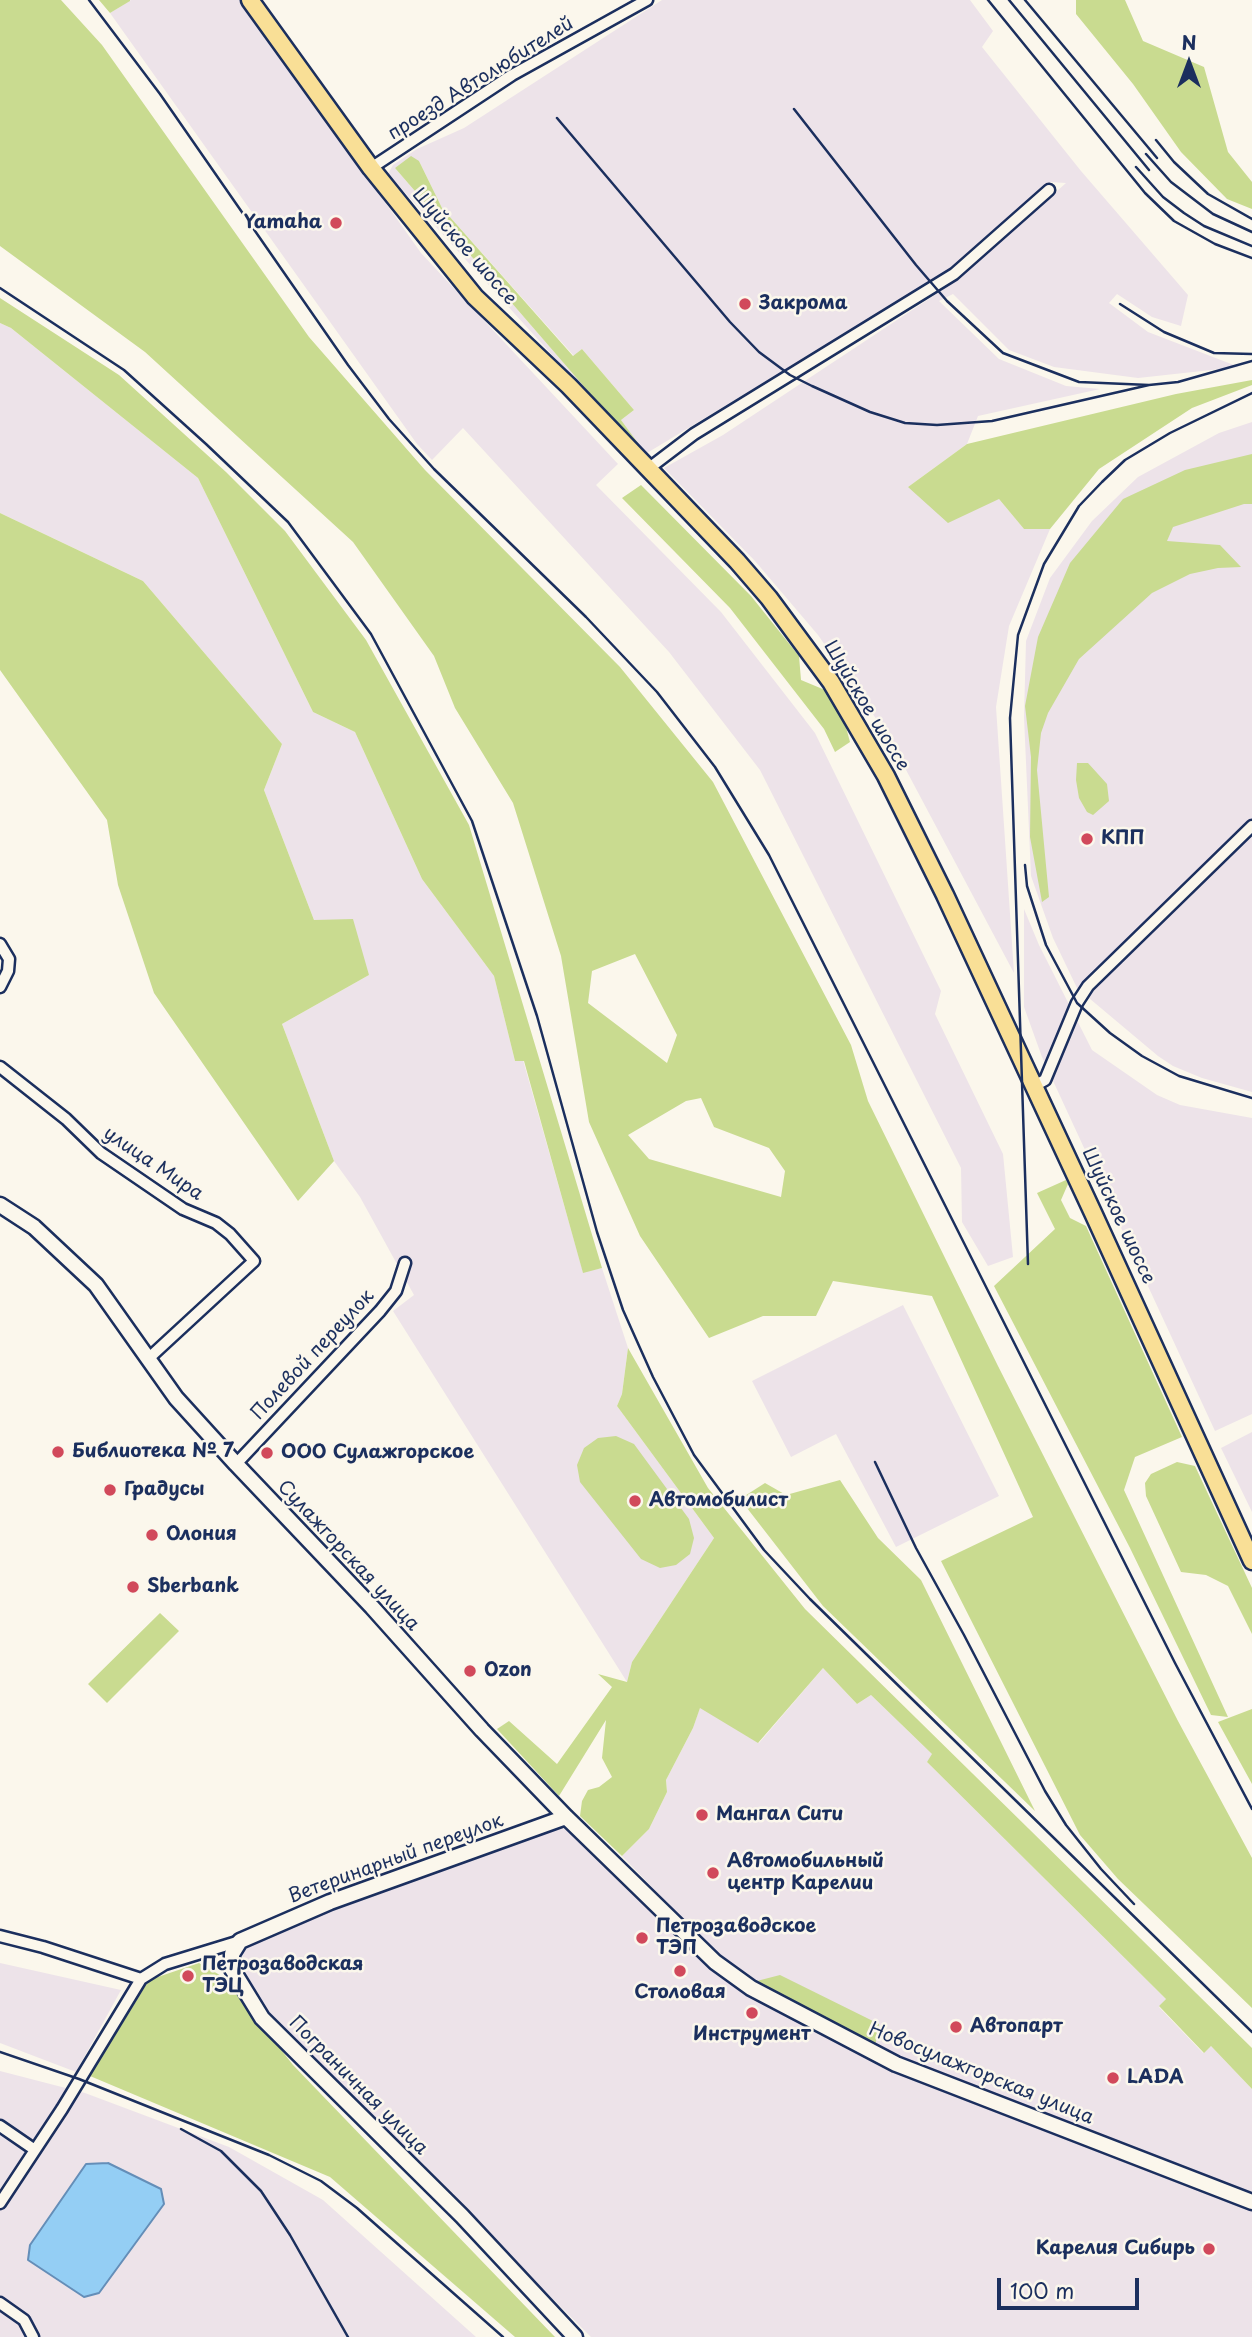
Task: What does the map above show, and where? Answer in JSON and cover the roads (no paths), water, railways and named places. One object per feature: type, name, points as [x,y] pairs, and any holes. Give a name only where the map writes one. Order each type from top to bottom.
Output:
[{"type":"main road","name":"Шуйское шоссе","points":[[250,0],[371,168],[474,297],[569,386],[737,561],[769,598],[838,693],[886,776],[945,895],[1252,1561]]},
{"type":"main road","name":"Сулажгорская улица","points":[[0,1205],[34,1227],[96,1285],[176,1398],[471,1717]]},
{"type":"main road","name":"Новосулажгорская улица","points":[[471,1717],[566,1817],[715,1962],[751,1987],[896,2064],[1252,2202]]},
{"type":"main road","name":"Ветеринарный переулок","points":[[240,1941],[330,1902],[566,1817]]},
{"type":"main road","name":"Пограничная улица","points":[[240,1941],[232,1954],[232,1969],[262,2018],[453,2207],[575,2337]]},
{"type":"street","name":"проезд Автолюбителей","points":[[371,168],[512,75],[647,0]]},
{"type":"street","points":[[648,469],[694,434],[954,274],[1049,190]]},
{"type":"street","points":[[1034,1086],[1045,1080],[1077,1003],[1088,986],[1252,826]]},
{"type":"street","points":[[0,944],[9,959],[8,971],[0,987]]},
{"type":"street","name":"улица Мира","points":[[0,1067],[66,1119],[101,1153],[184,1209],[216,1223],[230,1234],[254,1261],[149,1358]]},
{"type":"street","name":"Полевой переулок","points":[[236,1464],[380,1311],[396,1291],[405,1263]]},
{"type":"street","points":[[0,1936],[141,1979]]},
{"type":"street","points":[[0,2203],[141,1979],[165,1964],[240,1941]]},
{"type":"street","points":[[0,2126],[35,2150]]},
{"type":"street","points":[[0,2303],[24,2320],[33,2337]]},
{"type":"water","points":[[108,2163],[161,2189],[164,2204],[99,2293],[84,2297],[28,2260],[30,2245],[86,2164]]},
{"type":"railway","points":[[89,0],[160,94],[348,365],[389,419],[434,469],[586,617],[657,692],[715,767],[769,855],[1175,1663],[1252,1809]]},
{"type":"railway","points":[[988,0],[1145,193],[1174,221],[1215,244],[1252,258]]},
{"type":"railway","points":[[1009,0],[1149,170]]},
{"type":"railway","points":[[1025,0],[1157,158]]},
{"type":"railway","points":[[794,109],[916,265],[947,301],[1003,353],[1079,382],[1149,385],[1178,382],[1252,361]]},
{"type":"railway","points":[[557,118],[730,322],[759,352],[790,375],[812,386],[870,412],[905,423],[937,425],[992,421],[1149,385]]},
{"type":"railway","points":[[1156,140],[1174,162],[1208,194],[1252,219]]},
{"type":"railway","points":[[1146,154],[1171,182],[1213,214],[1252,232]]},
{"type":"railway","points":[[1136,167],[1163,197],[1184,213],[1204,226],[1252,246]]},
{"type":"railway","points":[[0,288],[124,370],[206,444],[288,522],[371,634],[472,821],[537,1016],[597,1232],[623,1310],[653,1377],[694,1455],[764,1550],[810,1599],[1252,2032]]},
{"type":"railway","points":[[1120,304],[1164,332],[1214,353],[1252,354]]},
{"type":"railway","points":[[1028,1264],[1010,718],[1018,635],[1044,564],[1079,506],[1102,482],[1125,460],[1170,433],[1252,393]]},
{"type":"railway","points":[[1025,865],[1027,886],[1046,945],[1077,1003],[1110,1033],[1142,1056],[1179,1076],[1252,1098]]},
{"type":"railway","points":[[875,1462],[916,1548],[1045,1791],[1066,1825],[1101,1869],[1134,1904]]},
{"type":"railway","points":[[0,2052],[79,2079],[269,2155],[321,2181],[357,2208],[503,2337]]},
{"type":"railway","points":[[181,2129],[221,2151],[261,2191],[290,2235],[348,2337]]},
{"type":"place","name":"Yamaha","points":[[336,223]]},
{"type":"place","name":"Закрома","points":[[745,304]]},
{"type":"place","name":"КПП","points":[[1087,839]]},
{"type":"place","name":"Библиотека № 7","points":[[58,1452]]},
{"type":"place","name":"ООО Сулажгорское","points":[[267,1453]]},
{"type":"place","name":"Градусы","points":[[110,1490]]},
{"type":"place","name":"Автомобилист","points":[[635,1501]]},
{"type":"place","name":"Олония","points":[[152,1535]]},
{"type":"place","name":"Sberbank","points":[[133,1587]]},
{"type":"place","name":"Ozon","points":[[470,1671]]},
{"type":"place","name":"Мангал Сити","points":[[702,1815]]},
{"type":"place","name":"Автомобильный центр Карелии","points":[[713,1873]]},
{"type":"place","name":"Петрозаводское ТЭП","points":[[642,1938]]},
{"type":"place","name":"Столовая","points":[[680,1971]]},
{"type":"place","name":"Петрозаводская ТЭЦ","points":[[188,1976]]},
{"type":"place","name":"Инструмент","points":[[752,2013]]},
{"type":"place","name":"Автопарт","points":[[956,2027]]},
{"type":"place","name":"LADA","points":[[1113,2078]]},
{"type":"place","name":"Карелия Сибирь","points":[[1209,2249]]}]
